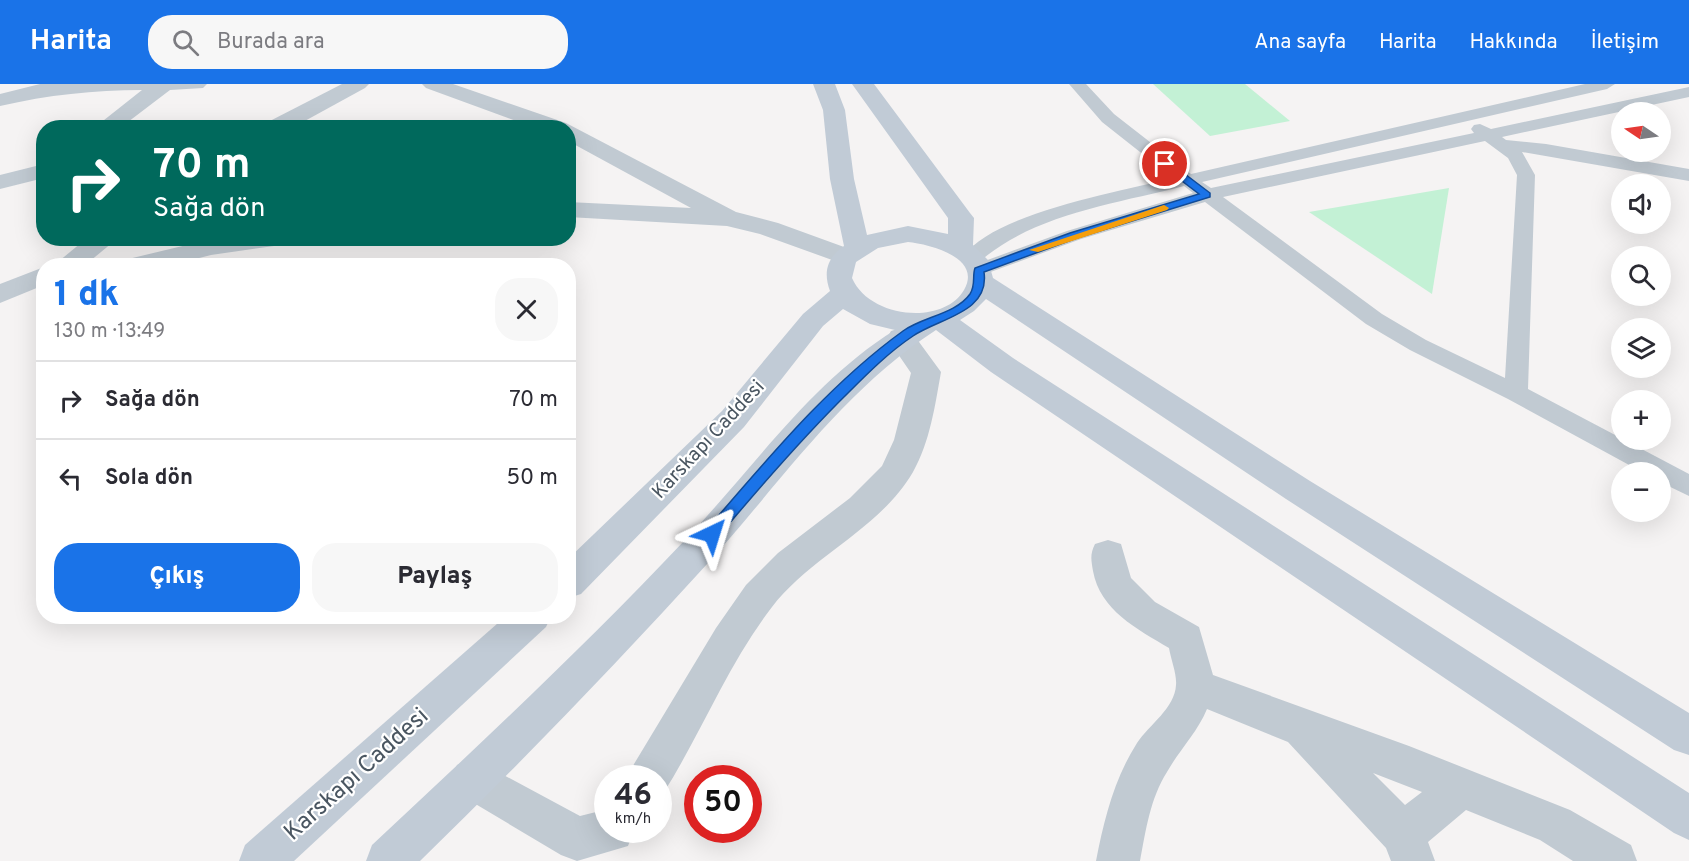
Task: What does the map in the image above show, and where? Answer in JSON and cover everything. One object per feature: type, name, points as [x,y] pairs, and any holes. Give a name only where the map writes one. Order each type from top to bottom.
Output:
[{"type":"main road","points":[[824,84],[834,110],[851,252]]},
{"type":"main road","points":[[388,861],[697,551],[827,404],[902,338],[935,319],[965,306],[975,295],[972,265],[961,218],[863,84]]},
{"type":"main road","points":[[1689,736],[1298,490],[927,235],[889,235],[851,252],[840,268],[839,280],[844,293],[855,304],[871,313],[911,321],[935,319],[1689,818]]},
{"type":"main road","name":"Karskapı Caddesi","points":[[576,575],[725,427],[813,320],[844,293]]},
{"type":"main road","name":"Karskapı Caddesi","points":[[261,861],[524,624]]},
{"type":"street","points":[[0,100],[42,90],[101,84]]},
{"type":"street","points":[[107,84],[162,86],[196,84]]},
{"type":"street","points":[[433,84],[535,120]]},
{"type":"street","points":[[289,120],[353,85]]},
{"type":"street","points":[[116,120],[162,86]]},
{"type":"street","points":[[576,136],[727,218]]},
{"type":"street","points":[[0,182],[36,173]]},
{"type":"street","points":[[576,209],[727,218],[851,252]]},
{"type":"street","points":[[77,258],[94,246]]},
{"type":"street","points":[[159,258],[197,246]]},
{"type":"street","points":[[0,295],[36,279]]},
{"type":"street","points":[[0,295],[36,288]]},
{"type":"street","points":[[657,765],[760,596],[798,556],[845,521],[896,474],[917,421],[926,372],[902,338]]},
{"type":"street","points":[[1108,554],[1114,585],[1142,613],[1186,639],[1196,686],[1183,718],[1152,757],[1129,805],[1118,861]]},
{"type":"street","points":[[1196,686],[1555,825],[1615,861]]},
{"type":"street","points":[[1299,727],[1408,848],[1461,787]]},
{"type":"street","points":[[472,779],[577,839],[594,835]]},
{"type":"lane","points":[[1077,84],[1108,118],[1187,180],[1374,319],[1437,355],[1516,393],[1689,486]]},
{"type":"lane","points":[[972,265],[993,240],[1045,217],[1187,180],[1607,84]]},
{"type":"lane","points":[[972,265],[1207,195],[1496,140],[1689,92]]},
{"type":"lane","points":[[1462,117],[1515,155],[1526,175],[1516,393]]},
{"type":"lane","points":[[1496,140],[1689,175]]},
{"type":"green space","points":[[1153,84],[1245,84],[1290,121],[1210,136]]},
{"type":"green space","points":[[1449,188],[1432,294],[1309,212]]},
{"type":"slow traffic","points":[[1035,250],[1074,235],[1164,208]]},
{"type":"route","points":[[712,534],[798,434],[834,396],[909,332],[965,306],[975,295],[980,282],[978,270],[1074,235],[1207,195],[1165,164]]}]
